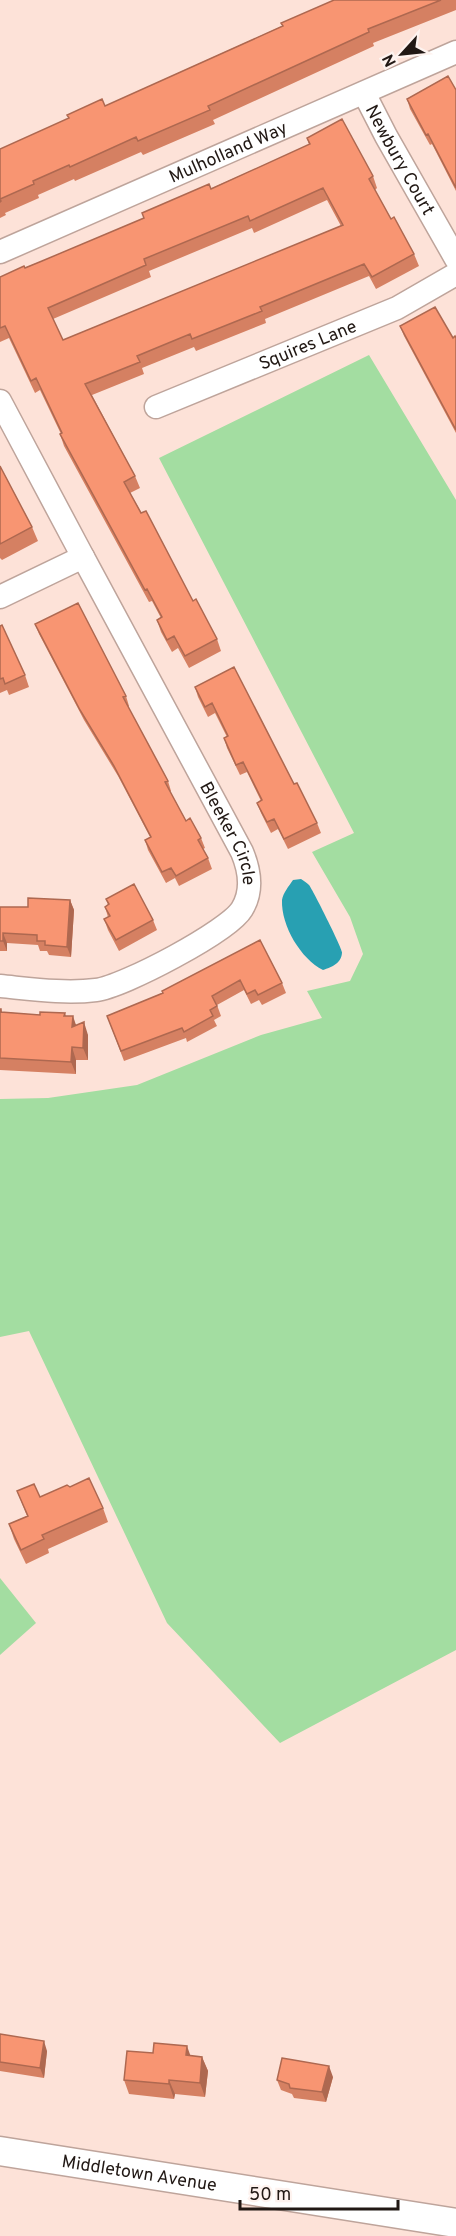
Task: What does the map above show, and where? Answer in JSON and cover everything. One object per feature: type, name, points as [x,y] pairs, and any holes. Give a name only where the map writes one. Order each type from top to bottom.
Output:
[{"type":"main road","name":"Middletown Avenue","points":[[0,2151],[456,2223]]},
{"type":"street","name":"Mulholland Way","points":[[0,252],[456,52]]},
{"type":"street","name":"Newbury Court","points":[[364,93],[456,259]]},
{"type":"street","name":"Squires Lane","points":[[156,407],[397,308],[456,274]]},
{"type":"street","name":"Bleeker Circle","points":[[0,401],[242,852],[247,865],[249,891],[241,911],[225,927],[128,981],[95,991],[57,991],[0,986]]},
{"type":"street","points":[[0,597],[83,557]]},
{"type":"green space","points":[[369,355],[456,500],[456,1650],[280,1743],[167,1623],[29,1331],[0,1337],[0,1099],[48,1098],[137,1085],[261,1035],[322,1018],[307,991],[350,981],[363,954],[350,917],[312,852],[354,833],[159,458]]},
{"type":"green space","points":[[0,1578],[36,1623],[0,1655]]},
{"type":"water","points":[[301,879],[312,889],[342,952],[338,962],[323,970],[300,950],[285,920],[282,900],[293,880]]},
{"type":"building","points":[[334,0],[441,0],[368,29],[369,32],[208,106],[210,110],[138,141],[136,137],[70,167],[69,165],[0,199],[0,149],[69,118],[67,115],[102,99],[105,106],[283,26],[281,23]]},
{"type":"building","points":[[448,76],[456,90],[456,188],[407,99]]},
{"type":"building","points":[[342,119],[373,176],[369,179],[391,219],[394,217],[414,254],[372,277],[364,264],[260,307],[262,311],[192,339],[190,334],[137,356],[140,362],[85,384],[135,476],[124,482],[141,513],[146,511],[193,601],[196,599],[217,639],[185,656],[174,636],[167,640],[157,620],[162,617],[60,434],[62,433],[36,378],[31,381],[5,326],[0,328],[0,277],[144,218],[142,213],[209,184],[211,189],[310,144],[307,138]],"holes":[[[323,188],[343,225],[63,340],[48,308],[146,265],[144,259],[248,216],[250,221]]]},
{"type":"building","points":[[435,307],[453,338],[455,336],[456,338],[456,430],[400,326]]},
{"type":"building","points":[[0,466],[32,527],[0,544]]},
{"type":"building","points":[[78,603],[126,696],[123,697],[168,781],[165,782],[186,821],[190,818],[201,838],[198,840],[208,858],[176,876],[171,868],[162,872],[145,840],[151,837],[35,624]]},
{"type":"building","points":[[2,625],[25,675],[5,684],[3,678],[0,679],[0,626]]},
{"type":"building","points":[[234,667],[294,784],[297,783],[317,823],[284,839],[274,819],[267,822],[257,803],[262,800],[243,762],[236,765],[224,738],[228,736],[212,703],[205,707],[195,687]]},
{"type":"building","points":[[134,884],[153,920],[116,940],[104,919],[110,916],[105,907],[109,904],[106,899]]},
{"type":"building","points":[[28,898],[70,900],[67,947],[45,945],[45,941],[37,941],[37,935],[3,933],[3,941],[0,941],[0,907],[28,907]]},
{"type":"building","points":[[260,940],[282,983],[258,995],[255,990],[247,994],[240,980],[212,996],[217,1006],[210,1010],[213,1016],[184,1032],[182,1028],[121,1051],[107,1016],[163,993],[162,991]]},
{"type":"building","points":[[0,1009],[1,1012],[40,1015],[40,1012],[65,1013],[64,1016],[73,1016],[72,1027],[84,1022],[83,1048],[72,1047],[71,1062],[0,1058]]},
{"type":"building","points":[[89,1478],[103,1508],[42,1535],[44,1539],[21,1550],[9,1524],[28,1516],[17,1491],[34,1484],[40,1497]]},
{"type":"building","points":[[0,2034],[44,2041],[40,2068],[0,2062]]},
{"type":"building","points":[[154,2043],[187,2046],[186,2055],[202,2057],[200,2083],[169,2080],[169,2084],[124,2080],[127,2051],[153,2053]]},
{"type":"building","points":[[282,2058],[329,2066],[322,2092],[290,2088],[289,2084],[277,2080]]}]
